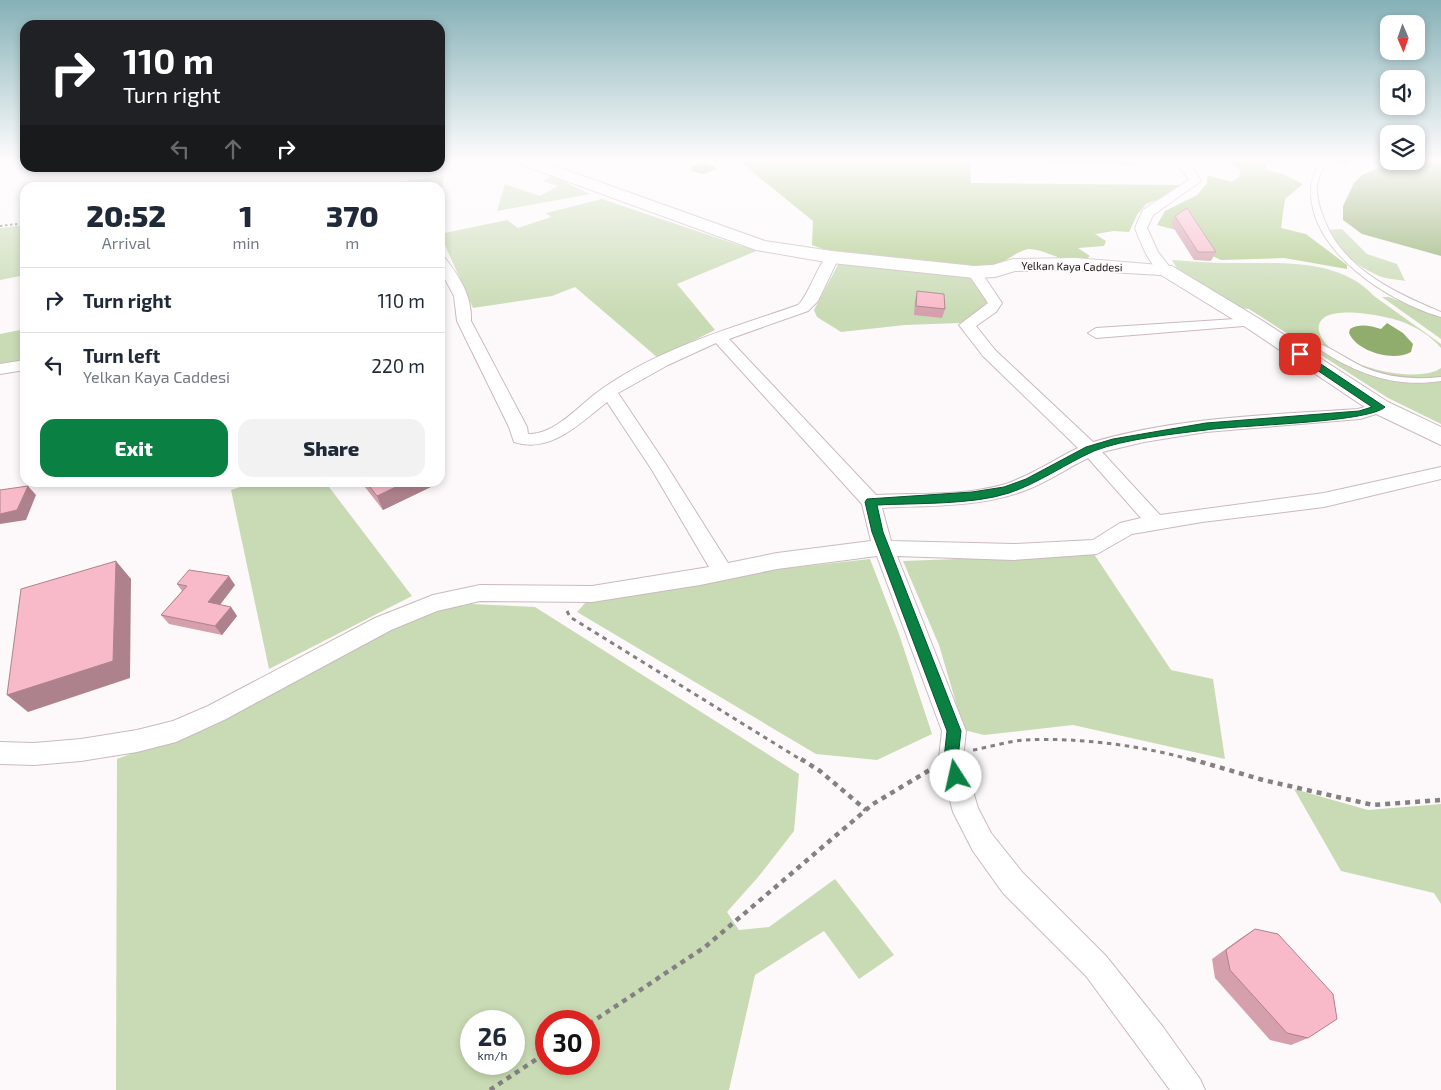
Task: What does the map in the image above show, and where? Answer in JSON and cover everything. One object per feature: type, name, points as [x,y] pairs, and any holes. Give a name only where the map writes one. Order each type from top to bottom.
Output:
[{"type":"street","name":"Yelkan Kaya Caddesi","points":[[664,211],[762,246],[832,257],[974,272],[995,271],[1013,265],[1075,264],[1165,270],[1251,322],[1380,407],[1441,437]]},
{"type":"street","points":[[1151,211],[1148,213],[1141,228],[1152,253],[1165,270]]},
{"type":"street","points":[[445,268],[460,289],[466,308],[464,321],[518,428],[520,438],[528,441],[548,436],[609,392],[682,351],[803,308],[811,301],[832,257]]},
{"type":"street","points":[[974,272],[995,303],[967,325],[989,353],[1090,449],[1156,523]]},
{"type":"street","points":[[1096,333],[1251,322]]},
{"type":"street","points":[[719,337],[851,478],[870,502],[884,549],[954,731],[951,758],[966,812],[982,842],[1013,883],[1096,966],[1152,1038],[1188,1090]]},
{"type":"street","points":[[0,369],[20,366]]},
{"type":"street","points":[[609,392],[659,467],[723,572]]},
{"type":"street","points":[[870,502],[972,496],[1006,490],[1029,481],[1090,449],[1113,442],[1206,426],[1360,414],[1380,407]]},
{"type":"street","points":[[0,753],[34,754],[81,750],[138,741],[176,731],[216,712],[382,624],[433,603],[480,593],[592,594],[777,561],[872,548],[1014,552],[1097,547],[1127,528],[1324,500],[1441,473]]},
{"type":"lane","points":[[1318,211],[1321,225],[1334,247],[1346,260],[1380,285],[1418,306],[1441,315]]},
{"type":"lane","points":[[1321,346],[1350,365],[1370,373],[1417,382],[1441,379]]},
{"type":"path","points":[[0,226],[20,224]]},
{"type":"path","points":[[558,595],[570,617],[820,771],[866,810]]},
{"type":"path","points":[[600,1017],[706,947],[866,810],[951,758],[980,748],[1025,740],[1106,744],[1172,754],[1263,780],[1373,804],[1441,800]]},
{"type":"path","points":[[490,1090],[535,1060]]},
{"type":"shaded area","points":[[555,211],[637,211],[741,246],[761,249],[677,284],[715,330],[658,358],[575,287],[552,296],[473,308],[445,245],[445,233],[507,220],[518,228],[551,217],[546,213]]},
{"type":"shaded area","points":[[801,211],[1140,211],[1129,232],[1114,231],[1095,234],[1106,241],[1104,246],[1078,248],[1090,256],[1084,260],[1069,260],[1029,249],[1003,262],[985,268],[858,257],[827,250],[812,245],[813,221]]},
{"type":"shaded area","points":[[1165,211],[1283,211],[1281,228],[1306,234],[1347,265],[1347,269],[1284,258],[1221,260],[1208,254],[1176,230],[1157,225]]},
{"type":"shaded area","points":[[1343,211],[1441,211],[1441,256],[1362,234],[1343,220]]},
{"type":"shaded area","points":[[20,226],[20,276],[0,280],[0,228]]},
{"type":"shaded area","points":[[1342,229],[1367,254],[1397,264],[1405,281],[1378,276],[1360,266],[1342,249],[1327,230]]},
{"type":"shaded area","points":[[1172,260],[1306,265],[1343,275],[1359,283],[1441,344],[1441,348],[1427,335],[1406,323],[1381,316],[1352,312],[1328,316],[1320,321],[1319,331],[1325,343],[1354,362],[1373,369],[1412,374],[1429,373],[1441,368],[1441,424],[1388,398],[1249,309],[1238,308],[1179,272]]},
{"type":"shaded area","points":[[840,261],[970,274],[987,301],[985,306],[960,323],[905,325],[841,332],[817,317],[814,310]]},
{"type":"shaded area","points":[[1382,297],[1389,297],[1441,318],[1441,339]]},
{"type":"shaded area","points":[[1387,323],[1403,333],[1413,344],[1411,352],[1395,356],[1377,353],[1368,350],[1353,340],[1349,333],[1350,329],[1358,326],[1381,329]]},
{"type":"shaded area","points":[[20,330],[19,362],[0,366],[0,334]]},
{"type":"shaded area","points":[[240,487],[329,487],[412,596],[269,669],[231,490]]},
{"type":"shaded area","points":[[1094,554],[1171,670],[1213,679],[1225,759],[1073,725],[984,735],[964,730],[939,645],[903,561]]},
{"type":"shaded area","points":[[870,559],[899,634],[932,734],[877,760],[816,754],[577,612],[587,601],[780,569]]},
{"type":"shaded area","points":[[471,604],[535,607],[799,774],[794,831],[759,876],[727,912],[739,930],[769,927],[835,879],[894,955],[859,979],[824,931],[755,975],[729,1090],[116,1090],[117,759],[216,722],[434,608]]},
{"type":"shaded area","points":[[1294,789],[1368,810],[1441,804],[1441,904],[1434,893],[1341,871]]},
{"type":"building","points":[[1183,211],[1189,211],[1216,252],[1198,252],[1175,216]]},
{"type":"building","points":[[917,291],[944,294],[945,309],[916,306]]},
{"type":"building","points":[[28,487],[17,510],[0,514],[0,490]]},
{"type":"building","points":[[370,487],[396,487],[377,496]]},
{"type":"building","points":[[116,561],[113,661],[7,695],[21,589]]},
{"type":"building","points":[[189,570],[229,576],[208,602],[231,607],[215,626],[161,615],[187,586],[177,584]]},
{"type":"building","points":[[1255,929],[1278,934],[1333,994],[1337,1019],[1308,1038],[1287,1033],[1230,970],[1226,950]]},
{"type":"route","points":[[956,776],[951,758],[954,731],[878,532],[870,502],[972,496],[1006,490],[1029,481],[1090,449],[1113,442],[1206,426],[1360,414],[1380,407],[1300,354]]}]
